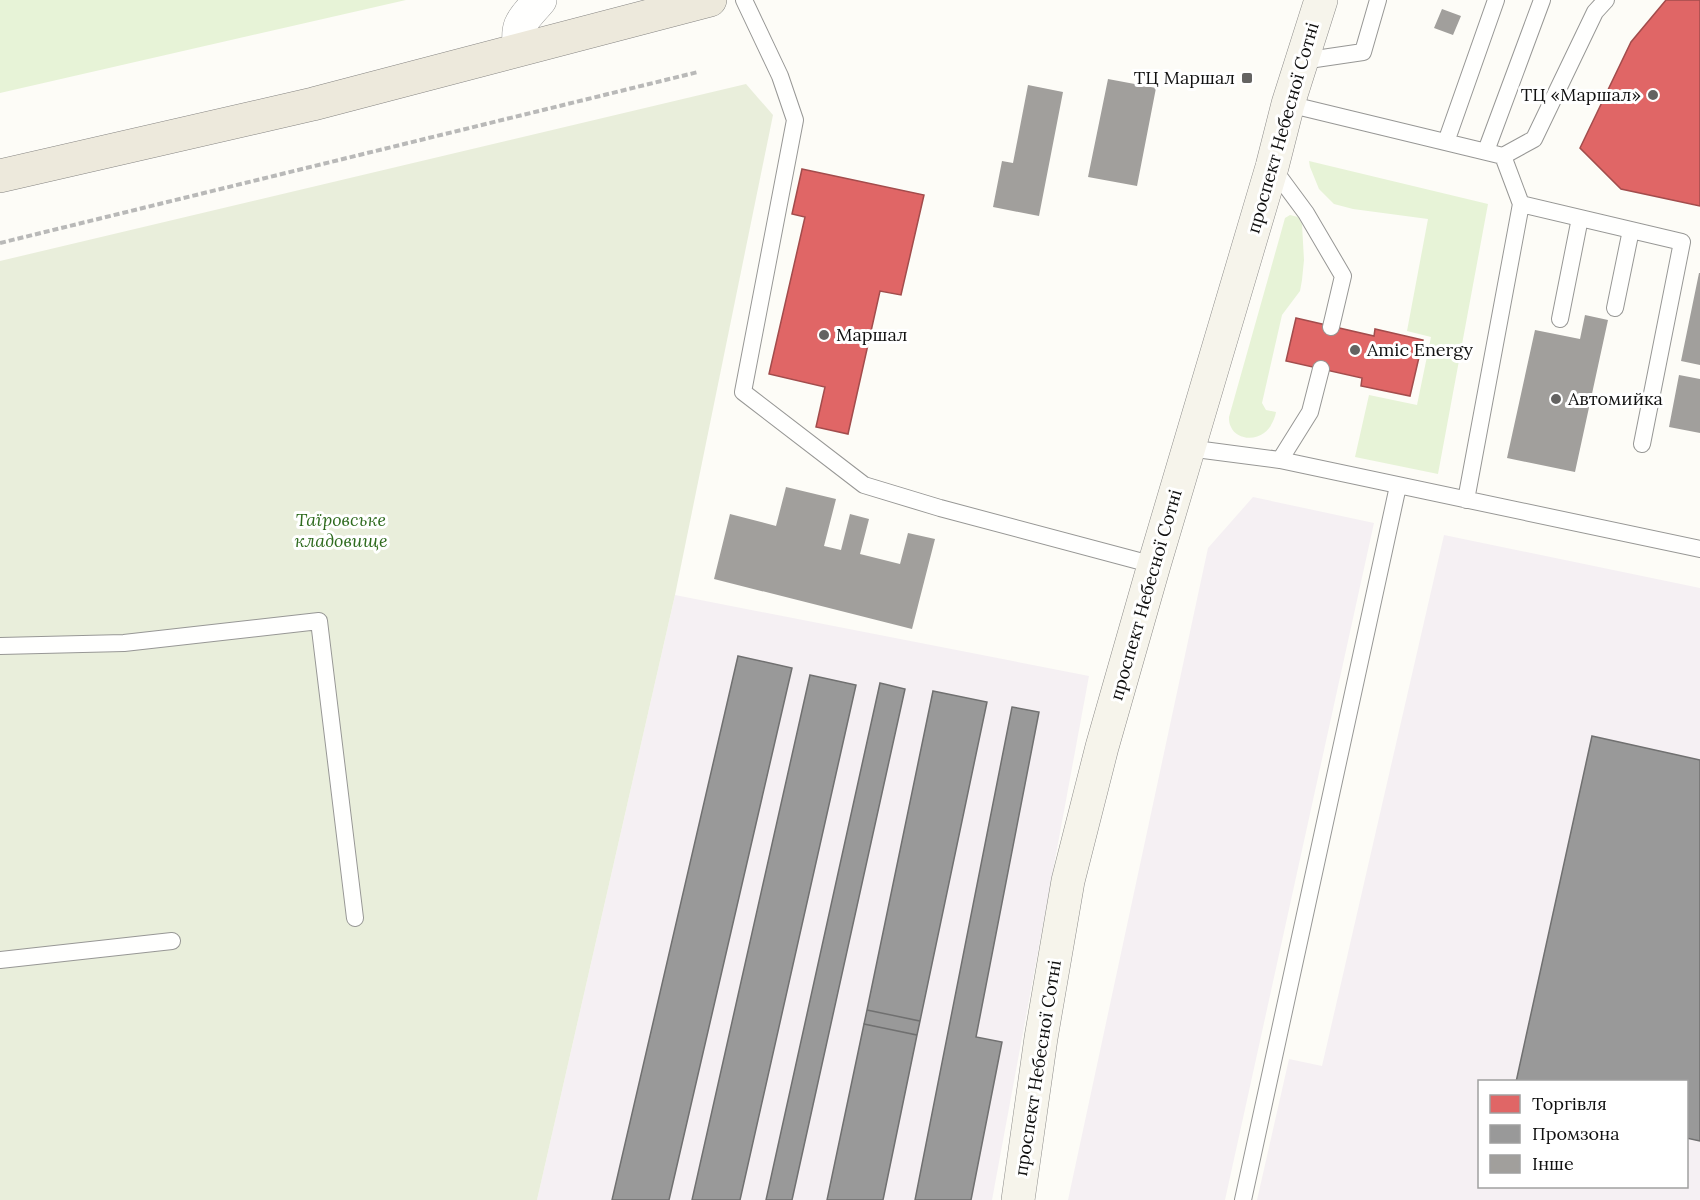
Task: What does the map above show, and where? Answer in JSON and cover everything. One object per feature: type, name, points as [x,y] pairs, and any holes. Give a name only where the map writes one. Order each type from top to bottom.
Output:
[{"type":"main road","points":[[0,176],[313,104],[710,0]]},
{"type":"main road","name":"проспект Небесної Сотні","points":[[1018,1200],[1041,1038],[1068,881],[1102,747],[1154,565],[1272,167],[1288,104],[1321,0]]},
{"type":"street","points":[[520,49],[517,35],[519,27],[540,0]]},
{"type":"lane","points":[[744,0],[780,76],[795,120],[743,392],[864,485],[940,508],[1154,565]]},
{"type":"lane","points":[[1302,61],[1363,52],[1378,0]]},
{"type":"lane","points":[[1446,142],[1497,0]]},
{"type":"lane","points":[[1486,151],[1542,0]]},
{"type":"lane","points":[[1288,104],[1503,156],[1534,139],[1595,12],[1606,0]]},
{"type":"lane","points":[[1466,501],[1521,204],[1503,156]]},
{"type":"lane","points":[[1272,167],[1306,213],[1343,276],[1331,327]]},
{"type":"lane","points":[[1521,204],[1682,242],[1642,444]]},
{"type":"lane","points":[[1560,319],[1580,218]]},
{"type":"lane","points":[[1615,308],[1631,230]]},
{"type":"lane","points":[[1280,460],[1311,412],[1321,369]]},
{"type":"lane","points":[[1188,448],[1280,460],[1700,549]]},
{"type":"lane","points":[[1243,1200],[1398,486]]},
{"type":"lane","points":[[0,646],[124,643],[319,621],[355,918]]},
{"type":"lane","points":[[0,960],[172,941]]},
{"type":"path","points":[[0,243],[698,72]]},
{"type":"shaded area","points":[[1253,497],[1374,523],[1225,1200],[1068,1200],[1208,548]]},
{"type":"shaded area","points":[[1444,535],[1700,588],[1700,1200],[1257,1200],[1289,1059],[1322,1066]]},
{"type":"shaded area","points":[[675,595],[1089,676],[992,1200],[537,1200]]},
{"type":"green space","points":[[0,0],[406,0],[0,93]]},
{"type":"green space","name":"Таїровське кладовище","points":[[746,84],[773,115],[675,595],[537,1200],[0,1200],[0,261]]},
{"type":"green space","points":[[1309,161],[1488,204],[1438,474],[1355,457],[1369,395],[1417,405],[1431,337],[1407,331],[1428,219],[1353,209],[1334,204],[1319,189]]},
{"type":"green space","points":[[1290,215],[1298,217],[1302,224],[1304,260],[1300,291],[1282,315],[1262,403],[1266,410],[1276,412],[1275,418],[1260,436],[1246,438],[1233,431],[1229,417],[1285,218]]},
{"type":"building: Торгівля","name":"ТЦ «Маршал»","points":[[1666,0],[1700,0],[1700,206],[1621,189],[1580,148],[1631,42]]},
{"type":"building: Торгівля","name":"Маршал","points":[[802,169],[924,195],[901,295],[880,291],[848,434],[816,427],[825,387],[769,374],[805,217],[792,214]]},
{"type":"building: Торгівля","name":"Amic Energy","points":[[1296,318],[1374,336],[1375,329],[1423,340],[1410,396],[1361,386],[1362,378],[1286,361]]},
{"type":"building: Промзона","points":[[738,656],[792,668],[669,1200],[612,1200]]},
{"type":"building: Промзона","points":[[810,675],[856,685],[740,1200],[692,1200]]},
{"type":"building: Промзона","points":[[880,683],[905,689],[792,1200],[766,1200]]},
{"type":"building: Промзона","points":[[933,691],[987,702],[920,1021],[867,1010]]},
{"type":"building: Промзона","points":[[1012,707],[1039,712],[976,1037],[1002,1042],[971,1200],[915,1200]]},
{"type":"building: Промзона","points":[[1592,736],[1700,760],[1700,1141],[1688,1138],[1688,1080],[1516,1080]]},
{"type":"building: Промзона","points":[[867,1010],[920,1021],[917,1035],[864,1024]]},
{"type":"building: Промзона","points":[[864,1024],[917,1035],[883,1200],[827,1200]]},
{"type":"building: Інше","points":[[1442,9],[1461,16],[1453,35],[1434,28]]},
{"type":"building: Інше","points":[[1108,79],[1156,88],[1137,186],[1088,177]]},
{"type":"building: Інше","points":[[1028,85],[1063,92],[1039,216],[993,207],[1002,161],[1013,163]]},
{"type":"building: Інше","points":[[1700,273],[1700,365],[1681,361]]},
{"type":"building: Інше","name":"Автомийка","points":[[1585,315],[1608,320],[1575,472],[1507,458],[1535,330],[1580,339]]},
{"type":"building: Інше","points":[[1679,375],[1700,379],[1700,433],[1669,427]]},
{"type":"building: Інше","points":[[786,487],[836,499],[824,546],[841,550],[850,514],[869,519],[860,554],[900,564],[908,533],[935,539],[912,629],[714,579],[730,514],[776,526]]},
{"type":"place","name":"ТЦ Маршал","points":[[1247,78]]},
{"type":"place","name":"ТЦ «Маршал»","points":[[1653,95]]},
{"type":"place","name":"Маршал","points":[[824,335]]},
{"type":"place","name":"Amic Energy","points":[[1355,350]]},
{"type":"place","name":"Автомийка","points":[[1556,399]]}]
